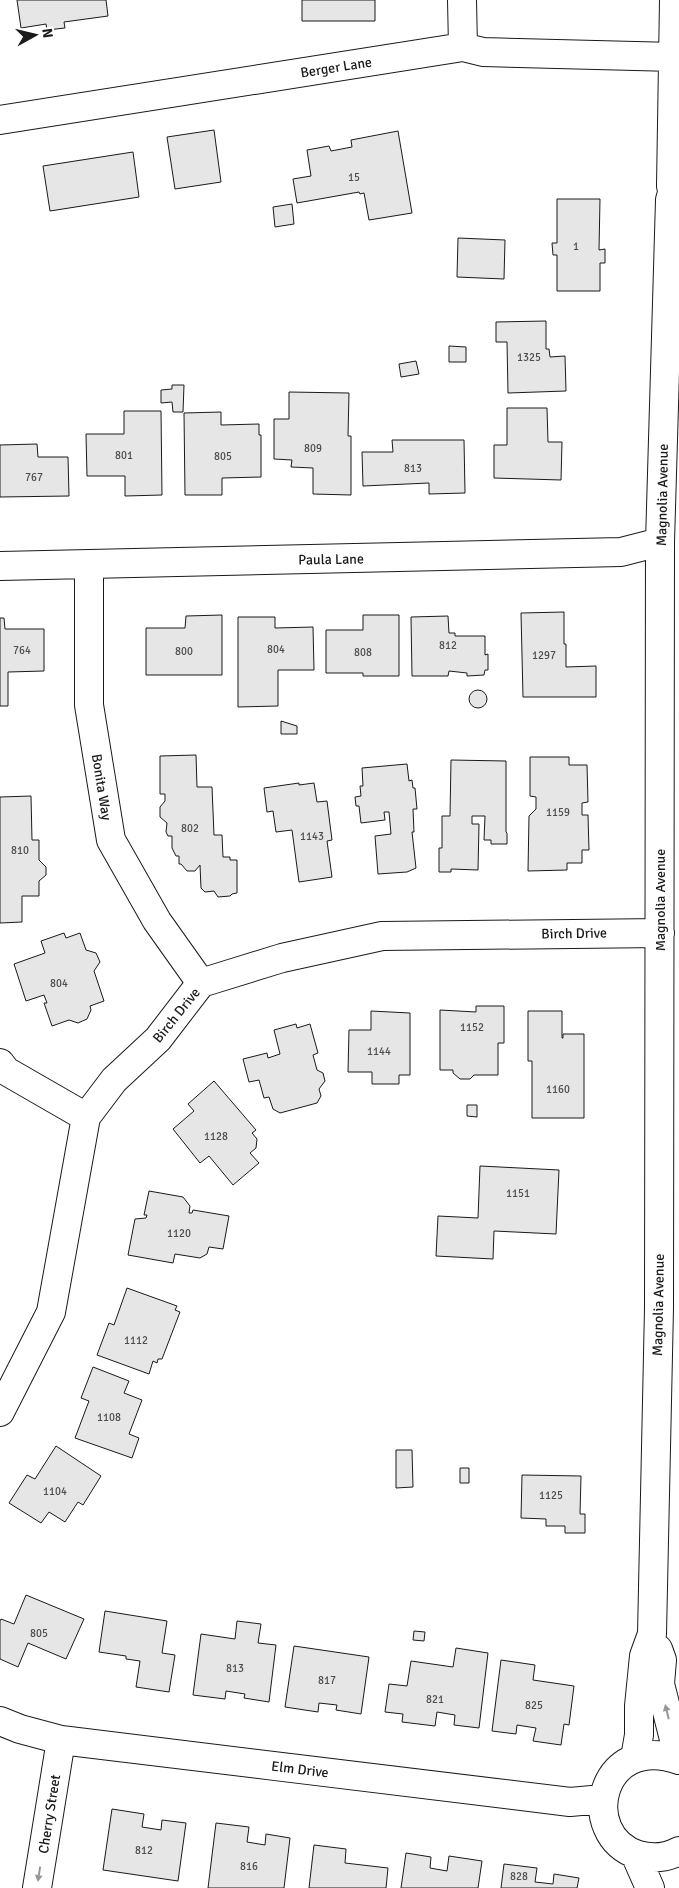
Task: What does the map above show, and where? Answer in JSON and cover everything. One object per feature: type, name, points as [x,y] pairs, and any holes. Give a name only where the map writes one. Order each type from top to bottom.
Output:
[{"type":"street","points":[[462,0],[463,47]]},
{"type":"street","points":[[670,200],[674,0]]},
{"type":"street","name":"Berger Lane","points":[[0,120],[463,47],[483,52],[674,57]]},
{"type":"street","name":"Magnolia Avenue","points":[[634,1758],[639,1734],[639,1706],[644,1656],[652,1634],[659,1308],[669,1148],[660,933],[660,542],[670,200],[679,167]]},
{"type":"street","name":"Paula Lane","points":[[0,566],[621,552],[660,542]]},
{"type":"street","name":"Bonita Way","points":[[90,565],[89,705],[111,840],[157,921],[201,983]]},
{"type":"street","name":"Birch Drive","points":[[0,1412],[51,1312],[86,1117],[114,1080],[158,1039],[201,983],[282,958],[382,936],[660,933]]},
{"type":"street","points":[[0,1064],[6,1071],[86,1117]]},
{"type":"street","name":"Magnolia Avenue","points":[[652,1634],[662,1660],[660,1684],[679,1759]]},
{"type":"street","name":"Elm Drive","points":[[0,1721],[20,1729],[61,1740],[570,1802],[603,1799]]},
{"type":"street","name":"Cherry Street","points":[[37,1888],[61,1740]]},
{"type":"street","points":[[676,1853],[660,1858],[647,1857],[635,1854],[621,1845],[610,1832],[604,1816],[603,1799],[613,1774],[634,1758],[650,1754],[665,1755],[679,1759]]},
{"type":"street","points":[[656,1888],[676,1853]]},
{"type":"street","points":[[635,1854],[650,1888]]},
{"type":"building","points":[[17,0],[106,0],[108,16],[64,22],[65,28],[47,30],[46,24],[21,28]]},
{"type":"building","points":[[302,0],[375,0],[375,21],[302,21]]},
{"type":"building","points":[[214,130],[221,182],[175,189],[167,137]]},
{"type":"building","points":[[398,131],[412,213],[369,220],[364,193],[360,194],[359,192],[297,203],[293,179],[311,176],[307,150],[329,146],[331,151],[352,147],[351,140]]},
{"type":"building","points":[[133,152],[139,197],[50,211],[43,166]]},
{"type":"building","points":[[557,199],[600,199],[599,250],[605,249],[605,263],[600,263],[600,291],[557,291],[557,255],[553,255],[552,243],[557,243]]},
{"type":"building","points":[[292,204],[294,224],[275,227],[273,207]]},
{"type":"building","points":[[458,238],[505,240],[504,279],[457,277]]},
{"type":"building","points":[[546,321],[546,349],[549,349],[550,357],[565,356],[566,391],[508,393],[507,342],[496,342],[496,322]]},
{"type":"building","points":[[449,346],[466,347],[466,362],[449,362]]},
{"type":"building","points":[[416,361],[419,374],[401,377],[399,364]]},
{"type":"building","points":[[172,385],[184,385],[183,412],[173,412],[172,402],[161,403],[161,390],[172,389]]},
{"type":"building","points":[[289,392],[349,393],[348,436],[351,436],[351,495],[313,494],[313,468],[291,467],[292,460],[274,459],[274,419],[289,419]]},
{"type":"building","points":[[507,408],[547,408],[548,442],[562,442],[561,480],[494,478],[494,445],[507,445]]},
{"type":"building","points":[[124,411],[161,411],[162,495],[125,496],[125,476],[87,476],[86,434],[124,434]]},
{"type":"building","points":[[221,412],[221,425],[259,424],[259,435],[261,435],[261,477],[222,478],[222,495],[185,495],[184,413]]},
{"type":"building","points":[[392,440],[464,440],[465,493],[429,494],[429,483],[363,486],[362,452],[393,452]]},
{"type":"building","points":[[37,444],[38,457],[68,457],[69,496],[0,497],[0,445]]},
{"type":"building","points":[[564,612],[566,667],[596,666],[596,697],[523,697],[521,613]]},
{"type":"building","points":[[222,615],[222,675],[146,675],[146,628],[185,628],[186,616]]},
{"type":"building","points":[[363,615],[399,615],[399,676],[363,676],[363,673],[326,673],[326,630],[363,630]]},
{"type":"building","points":[[448,616],[449,633],[455,633],[455,636],[485,636],[485,655],[488,654],[488,670],[485,670],[484,675],[467,676],[467,673],[449,671],[448,676],[412,676],[411,617]]},
{"type":"building","points":[[238,617],[275,617],[275,628],[313,627],[314,670],[278,670],[278,706],[238,707]]},
{"type":"building","points":[[0,618],[4,618],[5,629],[44,629],[44,671],[8,672],[8,706],[0,706]]},
{"type":"building","points":[[478,690],[484,693],[487,699],[484,705],[478,708],[472,705],[469,699],[472,693]]},
{"type":"building","points":[[281,721],[297,726],[297,734],[281,734]]},
{"type":"building","points":[[196,755],[197,787],[212,787],[214,835],[222,835],[223,857],[237,860],[237,893],[230,896],[218,897],[214,891],[205,892],[201,888],[200,865],[195,871],[187,871],[179,864],[179,856],[176,856],[172,848],[172,836],[168,836],[166,832],[167,823],[160,817],[160,807],[165,801],[165,794],[160,794],[160,756]]},
{"type":"building","points":[[530,757],[569,757],[569,765],[587,765],[588,802],[582,803],[582,815],[588,815],[589,850],[582,850],[582,863],[567,863],[567,870],[528,871],[529,816],[536,809],[536,797],[530,796]]},
{"type":"building","points":[[451,760],[506,761],[507,844],[491,844],[491,840],[484,840],[485,816],[472,816],[472,824],[479,824],[478,870],[451,869],[451,872],[439,872],[439,848],[442,848],[442,816],[450,816]]},
{"type":"building","points":[[407,764],[409,781],[412,780],[413,788],[415,788],[417,809],[413,809],[414,832],[412,832],[416,868],[407,872],[378,874],[375,836],[391,834],[389,812],[384,812],[385,820],[361,823],[359,806],[356,806],[355,797],[361,796],[360,786],[363,786],[362,768]]},
{"type":"building","points":[[299,783],[299,785],[314,783],[317,802],[327,801],[332,840],[327,841],[332,877],[299,882],[292,830],[276,832],[273,811],[267,812],[264,788]]},
{"type":"building","points":[[31,796],[32,840],[39,840],[39,860],[46,867],[46,875],[39,881],[39,896],[22,896],[22,922],[0,923],[0,797]]},
{"type":"building","points":[[64,933],[66,938],[80,933],[86,950],[96,953],[100,962],[94,971],[104,1001],[90,1006],[91,1010],[87,1019],[78,1023],[69,1020],[52,1026],[44,1003],[47,1003],[44,995],[26,1001],[14,964],[45,953],[41,941]]},
{"type":"building","points":[[476,1006],[504,1006],[504,1043],[498,1043],[498,1075],[474,1075],[470,1079],[460,1079],[453,1073],[453,1070],[440,1070],[440,1010],[476,1012]]},
{"type":"building","points":[[371,1011],[410,1013],[410,1075],[399,1075],[399,1084],[372,1084],[372,1072],[348,1072],[349,1030],[371,1030]]},
{"type":"building","points":[[528,1011],[562,1011],[562,1038],[563,1034],[584,1034],[584,1118],[532,1118],[532,1061],[528,1061]]},
{"type":"building","points":[[296,1024],[297,1028],[310,1024],[318,1053],[313,1055],[317,1070],[323,1073],[325,1081],[319,1089],[321,1096],[317,1103],[280,1113],[273,1109],[269,1097],[264,1098],[259,1080],[249,1082],[243,1059],[267,1053],[268,1058],[280,1054],[274,1030]]},
{"type":"building","points":[[214,1081],[256,1130],[252,1133],[257,1139],[256,1148],[250,1153],[259,1163],[233,1185],[209,1156],[200,1163],[173,1129],[194,1111],[188,1104]]},
{"type":"building","points":[[467,1105],[477,1105],[477,1117],[467,1116]]},
{"type":"building","points":[[480,1166],[559,1170],[556,1234],[494,1231],[493,1259],[436,1256],[438,1216],[478,1218]]},
{"type":"building","points":[[149,1191],[183,1197],[190,1206],[189,1213],[192,1213],[193,1210],[229,1216],[223,1249],[209,1247],[207,1254],[200,1258],[175,1254],[173,1263],[128,1255],[135,1219],[146,1218],[147,1215],[144,1215]]},
{"type":"building","points":[[127,1288],[177,1306],[175,1310],[180,1312],[162,1359],[158,1359],[157,1363],[153,1361],[149,1374],[97,1355],[109,1323],[114,1325]]},
{"type":"building","points":[[93,1367],[129,1381],[124,1393],[142,1400],[129,1434],[139,1438],[132,1458],[75,1438],[89,1401],[81,1398]]},
{"type":"building","points":[[56,1446],[101,1476],[83,1505],[78,1502],[65,1522],[49,1512],[41,1523],[9,1503],[27,1475],[35,1479]]},
{"type":"building","points":[[396,1450],[412,1450],[413,1487],[396,1488]]},
{"type":"building","points":[[460,1468],[469,1468],[469,1483],[460,1483]]},
{"type":"building","points":[[522,1475],[581,1476],[580,1514],[585,1514],[585,1533],[565,1533],[565,1526],[546,1526],[546,1519],[521,1518]]},
{"type":"building","points":[[26,1595],[84,1619],[66,1659],[28,1643],[18,1667],[0,1659],[0,1621],[1,1619],[14,1624]]},
{"type":"building","points":[[105,1611],[167,1621],[162,1653],[175,1655],[169,1692],[136,1687],[140,1661],[126,1659],[126,1656],[99,1652]]},
{"type":"building","points":[[237,1621],[261,1624],[258,1643],[276,1645],[269,1702],[244,1698],[245,1694],[226,1691],[225,1699],[193,1695],[201,1634],[235,1639]]},
{"type":"building","points":[[414,1631],[425,1632],[424,1641],[413,1640]]},
{"type":"building","points":[[294,1646],[369,1657],[361,1714],[336,1710],[337,1705],[319,1703],[318,1712],[285,1707]]},
{"type":"building","points":[[456,1648],[488,1653],[479,1728],[454,1725],[455,1715],[437,1712],[435,1726],[402,1722],[403,1714],[385,1712],[389,1684],[407,1686],[411,1661],[453,1667]]},
{"type":"building","points":[[501,1660],[535,1665],[533,1680],[574,1686],[569,1725],[564,1724],[561,1745],[533,1741],[536,1728],[517,1725],[516,1734],[492,1731]]},
{"type":"building","points":[[112,1809],[144,1814],[142,1827],[161,1830],[162,1820],[186,1823],[178,1881],[103,1870]]},
{"type":"building","points":[[216,1823],[249,1827],[247,1842],[265,1845],[266,1834],[290,1838],[284,1888],[208,1888]]},
{"type":"building","points":[[314,1845],[346,1849],[345,1863],[388,1868],[386,1888],[309,1888]]},
{"type":"building","points":[[406,1853],[431,1857],[430,1868],[447,1871],[449,1856],[482,1861],[478,1888],[401,1888]]},
{"type":"building","points":[[504,1864],[537,1868],[535,1882],[553,1884],[554,1874],[579,1878],[577,1888],[501,1888]]}]
